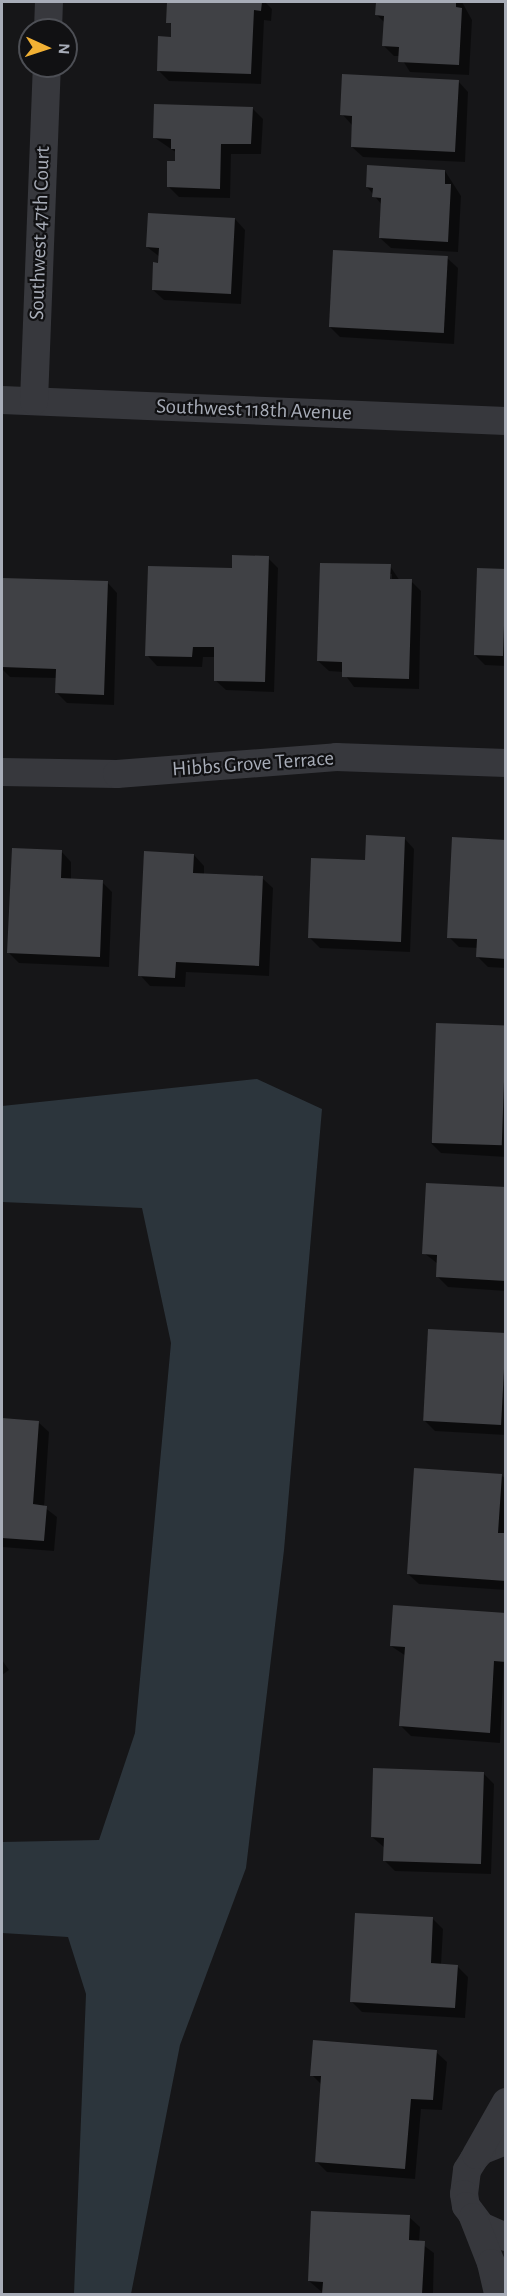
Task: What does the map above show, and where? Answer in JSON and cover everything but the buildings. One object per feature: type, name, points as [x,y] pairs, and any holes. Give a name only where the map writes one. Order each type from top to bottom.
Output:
[{"type":"street","points":[[48,18],[49,2]]},
{"type":"street","name":"Southwest 47th Court","points":[[34,401],[46,78]]},
{"type":"street","name":"Southwest 118th Avenue","points":[[2,400],[506,421]]},
{"type":"street","name":"Hibbs Grove Terrace","points":[[2,772],[117,774],[336,757],[506,763]]},
{"type":"street","points":[[498,2295],[491,2263],[473,2217],[466,2206],[464,2181],[506,2102]]},
{"type":"street","points":[[474,2159],[482,2150],[506,2141]]},
{"type":"street","points":[[473,2217],[492,2233],[506,2237]]},
{"type":"shaded area","points":[[257,1079],[322,1109],[284,1550],[246,1868],[180,2045],[131,2294],[74,2294],[86,1994],[68,1937],[2,1933],[2,1842],[99,1840],[135,1733],[171,1343],[142,1208],[2,1202],[2,1106]]}]
